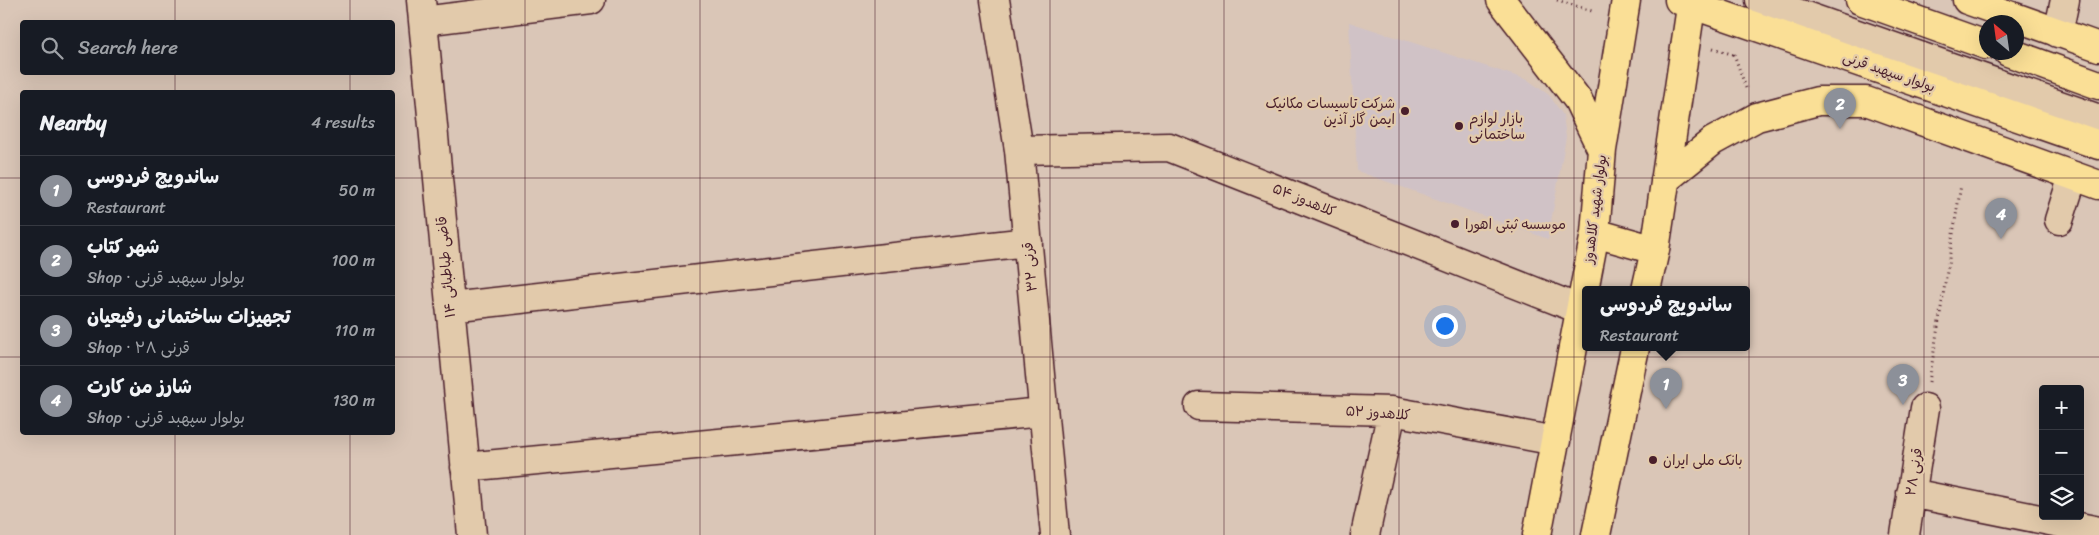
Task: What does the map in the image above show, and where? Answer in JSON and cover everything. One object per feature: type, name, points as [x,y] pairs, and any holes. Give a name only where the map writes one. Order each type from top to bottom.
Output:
[{"type":"main road","points":[[1501,0],[1578,100],[1602,150]]},
{"type":"main road","name":"بولوار شهید کلاهدوز","points":[[1584,286],[1595,233],[1602,150],[1626,0]]},
{"type":"main road","points":[[1860,0],[1979,42]]},
{"type":"main road","points":[[1967,0],[2099,47]]},
{"type":"main road","points":[[1647,286],[1655,250],[1688,1]]},
{"type":"main road","name":"بولوار سپهبد قرنی","points":[[1688,1],[2099,145]]},
{"type":"main road","points":[[2024,58],[2099,85]]},
{"type":"main road","points":[[1665,180],[1713,141],[1757,117],[1818,101],[1866,101],[2099,185]]},
{"type":"main road","points":[[1595,233],[1655,250]]},
{"type":"main road","name":"بولوار شهید کلاهدوز","points":[[1537,535],[1582,295]]},
{"type":"main road","points":[[1596,535],[1633,351]]},
{"type":"street","points":[[422,10],[591,0]]},
{"type":"street","name":"قرنی ۳۲","points":[[995,0],[1019,150],[1055,535]]},
{"type":"street","points":[[1760,0],[2099,119]]},
{"type":"street","points":[[2058,33],[2065,0]]},
{"type":"street","name":"قاضی طباطبائی ۱۴","points":[[422,10],[472,535]]},
{"type":"street","name":"کلاهدوز ۵۴","points":[[1019,150],[1169,147],[1579,309]]},
{"type":"street","points":[[2059,220],[2073,176]]},
{"type":"street","points":[[450,307],[1028,242]]},
{"type":"street","name":"کلاهدوز ۵۲","points":[[1199,406],[1392,412],[1556,441]]},
{"type":"street","name":"قرنی ۲۸","points":[[1905,535],[1925,408]]},
{"type":"street","points":[[466,467],[1043,412]]},
{"type":"street","points":[[1366,535],[1392,412]]},
{"type":"street","points":[[1911,494],[2099,531]]},
{"type":"path","points":[[1738,20],[1734,55],[1757,117]]},
{"type":"path","points":[[1925,408],[1961,185]]},
{"type":"shaded area","name":"بازار لوازم ساختمانی","points":[[1349,22],[1528,80],[1549,95],[1563,115],[1566,137],[1548,239],[1357,171]]},
{"type":"place","name":"شرکت تاسیسات مکانیک ایمن گاز آذین","points":[[1405,111]]},
{"type":"place","name":"بازار لوازم ساختمانی","points":[[1459,126]]},
{"type":"place","name":"شهر کتاب","points":[[1840,129]]},
{"type":"place","name":"موسسه ثبتی اهورا","points":[[1455,224]]},
{"type":"place","name":"شارز من کارت","points":[[2001,239]]},
{"type":"place","name":"تجهیزات ساختمانی رفیعیان","points":[[1903,405]]},
{"type":"place","name":"ساندویچ فردوسی","points":[[1666,409]]},
{"type":"place","name":"بانک ملی ایران","points":[[1653,460]]}]
